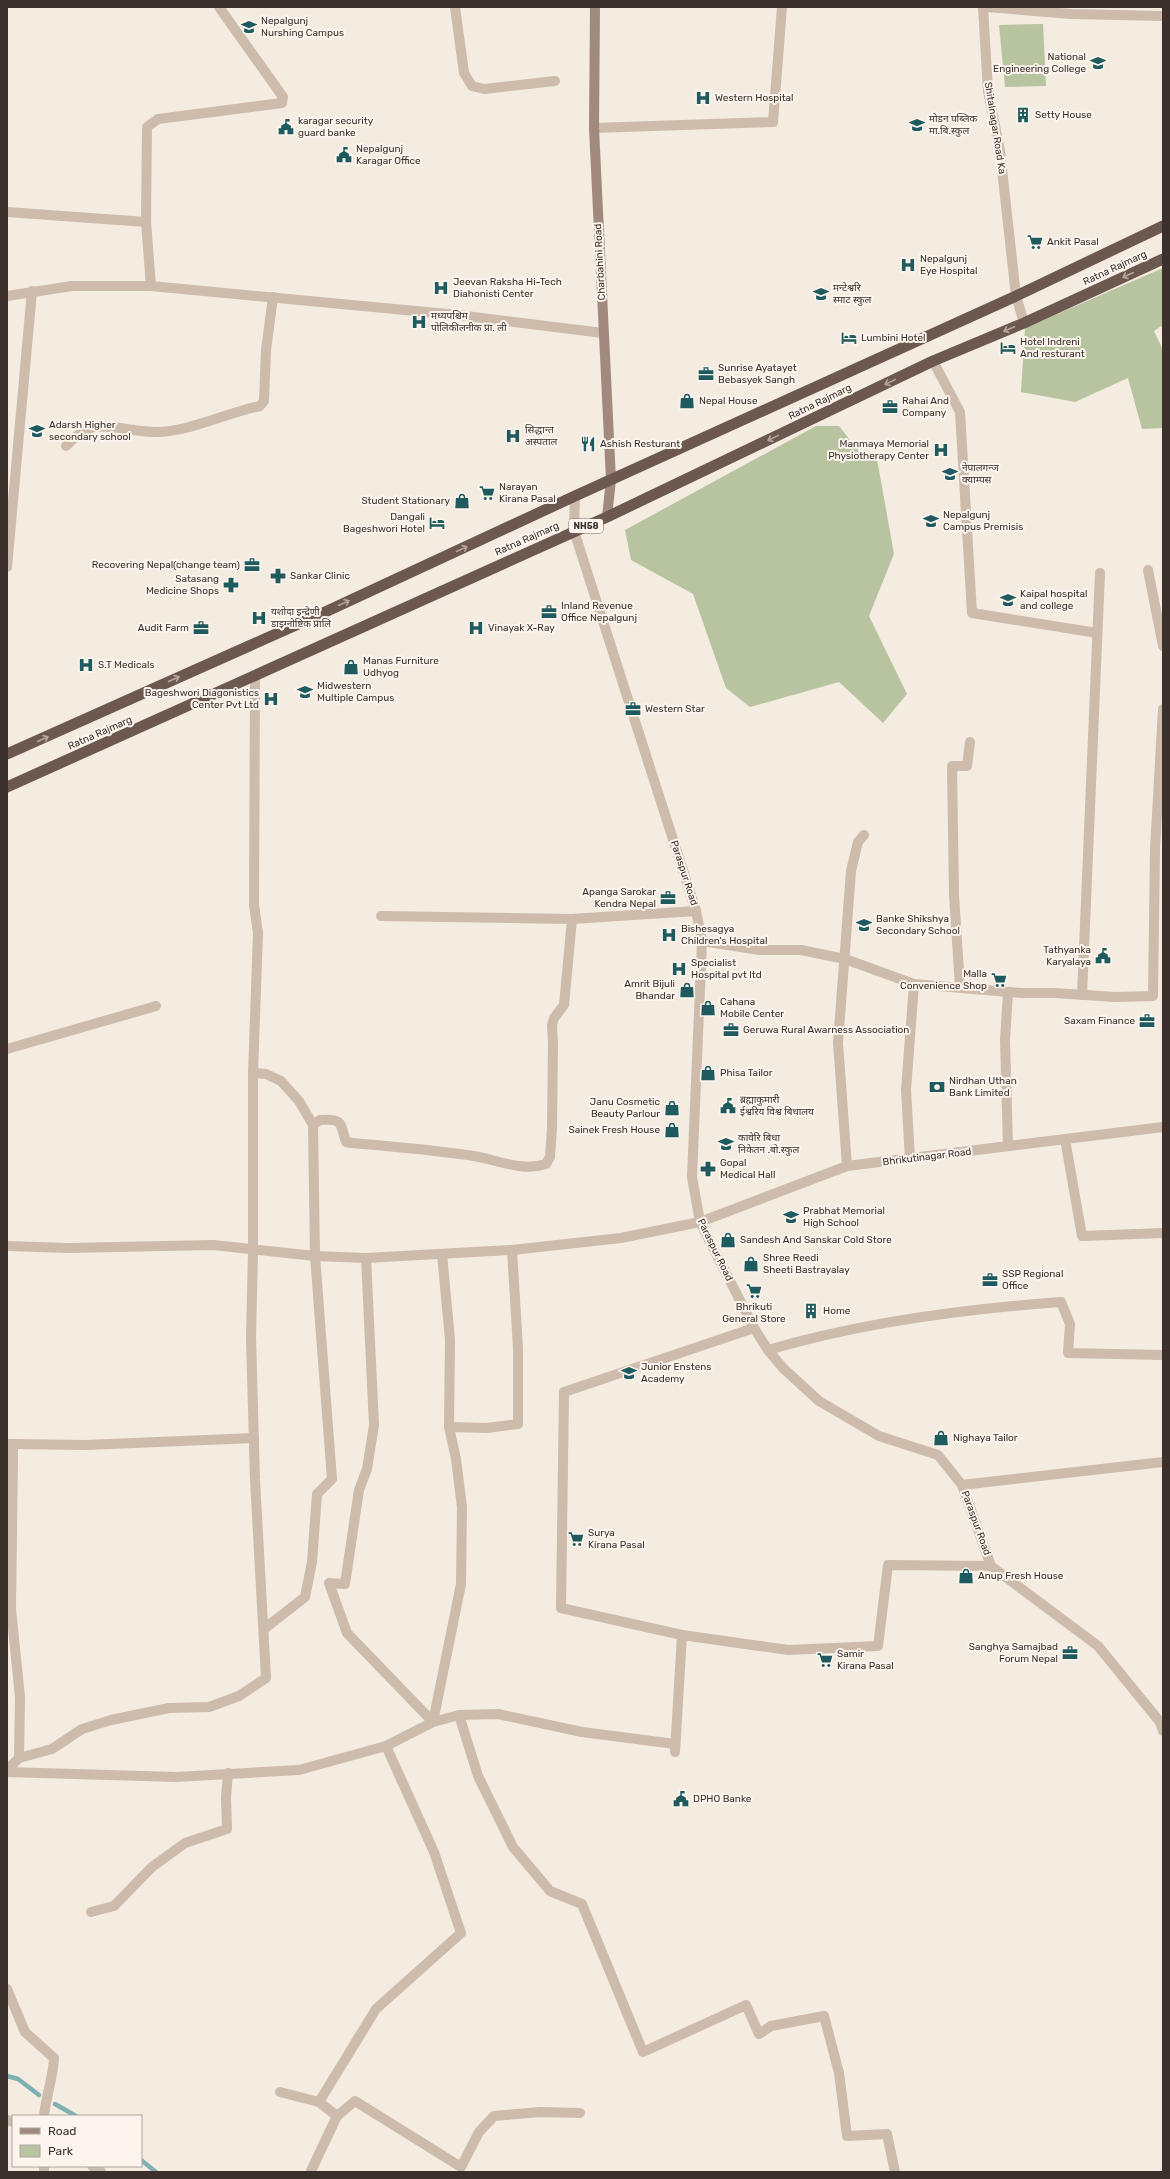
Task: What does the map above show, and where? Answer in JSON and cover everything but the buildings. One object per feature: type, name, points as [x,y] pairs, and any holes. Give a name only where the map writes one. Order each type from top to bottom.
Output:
[{"type":"highway","name":"Ratna Rajmarg","points":[[7,754],[323,613],[574,496],[1016,296],[1163,226]]},
{"type":"highway","name":"Ratna Rajmarg","points":[[7,787],[607,517],[934,361],[1024,323],[1163,259]]},
{"type":"main road","name":"Charbahini Road","points":[[595,7],[594,128],[611,480],[607,517]]},
{"type":"street","points":[[151,286],[146,222],[147,127],[158,119],[282,103],[283,97],[219,7]]},
{"type":"street","points":[[455,7],[464,73],[472,86],[484,89],[555,81]]},
{"type":"street","points":[[594,128],[773,122],[782,7]]},
{"type":"street","name":"Shitalnagar Road Ka","points":[[983,7],[988,91],[1000,151],[1016,296],[1024,323]]},
{"type":"street","points":[[987,7],[1071,14],[1163,16]]},
{"type":"street","points":[[7,212],[146,222]]},
{"type":"street","points":[[7,296],[72,286],[151,286],[458,314],[603,333]]},
{"type":"street","points":[[7,568],[32,291]]},
{"type":"street","points":[[66,446],[77,435],[94,427],[159,432],[197,425],[236,411],[260,406],[264,401],[266,350],[269,340],[273,297]]},
{"type":"street","points":[[934,361],[960,412],[972,613],[1097,633]]},
{"type":"street","name":"Paraspur Road","points":[[574,496],[574,531],[696,911],[702,941],[692,1177],[700,1222],[754,1328],[768,1350],[783,1368],[819,1401],[879,1436],[938,1455],[962,1485],[991,1566],[1098,1646],[1160,1722],[1163,1731]]},
{"type":"street","points":[[1148,570],[1163,646]]},
{"type":"street","points":[[1082,995],[1100,573]]},
{"type":"street","points":[[7,1771],[18,1758],[52,1749],[82,1729],[110,1720],[169,1708],[209,1707],[239,1696],[266,1678],[254,1438],[251,1338],[253,1250],[253,1073],[258,933],[254,905],[255,675]]},
{"type":"street","points":[[702,941],[760,950],[801,950],[845,959],[914,984],[1008,992],[1115,997],[1158,996],[1155,849],[1163,709]]},
{"type":"street","points":[[960,987],[954,895],[952,766],[967,766],[970,742]]},
{"type":"street","points":[[847,1166],[838,1043],[851,871],[858,842],[864,835]]},
{"type":"street","points":[[381,916],[572,919],[696,911]]},
{"type":"street","points":[[313,1125],[320,1120],[337,1121],[342,1126],[346,1142],[357,1144],[474,1156],[524,1168],[538,1167],[546,1164],[550,1157],[552,1128],[552,1025],[554,1018],[564,1005],[572,919]]},
{"type":"street","points":[[910,1159],[906,1090],[914,984]]},
{"type":"street","points":[[1008,992],[1005,1040],[1008,1146]]},
{"type":"street","points":[[7,1049],[156,1006]]},
{"type":"street","points":[[253,1073],[266,1074],[281,1081],[299,1101],[313,1125],[315,1256],[332,1479],[317,1494],[312,1562],[305,1597],[264,1629]]},
{"type":"street","name":"Bhrikutinagar Road","points":[[7,1246],[68,1248],[213,1245],[315,1256],[366,1258],[512,1250],[621,1238],[700,1222],[847,1166],[1163,1127]]},
{"type":"street","points":[[1065,1139],[1082,1236],[1163,1233]]},
{"type":"street","points":[[449,1427],[487,1428],[518,1424],[518,1348],[512,1250]]},
{"type":"street","points":[[433,1722],[461,1584],[462,1507],[456,1460],[449,1427],[450,1340],[442,1254]]},
{"type":"street","points":[[366,1258],[374,1425],[367,1469],[358,1490],[345,1584],[329,1583],[347,1632],[433,1722]]},
{"type":"street","points":[[768,1350],[849,1329],[994,1307],[1061,1302],[1070,1324],[1068,1353],[1163,1355]]},
{"type":"street","points":[[754,1328],[564,1392],[561,1608],[682,1635],[788,1650],[878,1646],[888,1565],[991,1566]]},
{"type":"street","points":[[18,1758],[20,1696],[11,1609],[10,1444],[86,1446],[254,1438]]},
{"type":"street","points":[[962,1485],[1163,1462]]},
{"type":"street","points":[[7,1771],[169,1777],[299,1770],[386,1746],[433,1722],[459,1715],[498,1714],[582,1732],[675,1748],[682,1635]]},
{"type":"street","points":[[459,1715],[478,1776],[513,1847],[550,1891],[582,1904],[643,2052],[746,2005],[759,2034],[772,2026],[824,2016],[839,2073],[847,2136],[886,2134],[895,2172]]},
{"type":"street","points":[[319,2102],[376,2008],[461,1933],[434,1852],[386,1746]]},
{"type":"street","points":[[91,1912],[114,1906],[152,1867],[185,1843],[227,1829],[226,1797],[228,1773]]},
{"type":"street","points":[[7,1989],[25,2032],[54,2058],[54,2071],[48,2089],[44,2115]]},
{"type":"street","points":[[280,2092],[319,2102],[337,2116]]},
{"type":"street","points":[[310,2170],[337,2116],[355,2101],[462,2169],[479,2132],[494,2116],[540,2112],[580,2113]]},
{"type":"green space","points":[[1043,24],[1046,86],[1005,87],[999,25]]},
{"type":"green space","points":[[1163,268],[1163,325],[1154,331],[1163,350],[1163,428],[1142,429],[1128,378],[1075,402],[1021,392],[1025,328]]},
{"type":"green space","points":[[816,426],[839,426],[860,453],[877,459],[894,554],[869,616],[907,694],[883,723],[839,682],[750,707],[726,688],[693,594],[631,560],[625,530]]},
{"type":"waterway","points":[[7,2076],[18,2079],[39,2095]]},
{"type":"waterway","points":[[55,2104],[74,2115]]},
{"type":"waterway","points":[[142,2161],[156,2172]]},
{"type":"place","name":"Nepalgunj Nurshing Campus","points":[[249,27]]},
{"type":"place","name":"National Engineering College","points":[[1098,63]]},
{"type":"place","name":"Western Hospital","points":[[703,98]]},
{"type":"place","name":"Setty House","points":[[1023,115]]},
{"type":"place","name":"माेडन पब्लिक मा.बि.स्कुल","points":[[917,125]]},
{"type":"place","name":"karagar security guard banke","points":[[286,127]]},
{"type":"place","name":"Nepalgunj Karagar Office","points":[[344,155]]},
{"type":"place","name":"Ankit Pasal","points":[[1035,242]]},
{"type":"place","name":"Nepalgunj Eye Hospital","points":[[908,265]]},
{"type":"place","name":"Jeevan Raksha Hi-Tech Diahonisti Center","points":[[441,288]]},
{"type":"place","name":"मन्टेश्वरि स्माट स्कुल","points":[[821,294]]},
{"type":"place","name":"मध्यपश्चिम पोलिकीलनीक प्रा. ली","points":[[419,322]]},
{"type":"place","name":"Lumbini Hotel","points":[[849,338]]},
{"type":"place","name":"Hotel Indreni And resturant","points":[[1008,348]]},
{"type":"place","name":"Sunrise Ayatayet Bebasyek Sangh","points":[[706,374]]},
{"type":"place","name":"Nepal House","points":[[687,401]]},
{"type":"place","name":"Rahai And Company","points":[[890,407]]},
{"type":"place","name":"Adarsh Higher secondary school","points":[[37,431]]},
{"type":"place","name":"सिद्धान्त अस्पताल","points":[[513,436]]},
{"type":"place","name":"Ashish Resturant","points":[[588,444]]},
{"type":"place","name":"Manmaya Memorial Physiotherapy Center","points":[[941,450]]},
{"type":"place","name":"नेपालगन्ज क्याम्पस","points":[[950,474]]},
{"type":"place","name":"Narayan Kirana Pasal","points":[[487,493]]},
{"type":"place","name":"Student Stationary","points":[[462,501]]},
{"type":"place","name":"Nepalgunj Campus Premisis","points":[[931,521]]},
{"type":"place","name":"Dangali Bageshwori Hotel","points":[[437,523]]},
{"type":"place","name":"Recovering Nepal(change team)","points":[[252,565]]},
{"type":"place","name":"Sankar Clinic","points":[[278,576]]},
{"type":"place","name":"Satasang Medicine Shops","points":[[231,585]]},
{"type":"place","name":"Kaipal hospital and college","points":[[1008,600]]},
{"type":"place","name":"Inland Revenue Office Nepalgunj","points":[[549,612]]},
{"type":"place","name":"यशोदा इन्द्रेणी डाइग्नोष्टिक प्रालि","points":[[259,618]]},
{"type":"place","name":"Audit Farm","points":[[201,628]]},
{"type":"place","name":"Vinayak X-Ray","points":[[476,628]]},
{"type":"place","name":"S.T Medicals","points":[[86,665]]},
{"type":"place","name":"Manas Furniture Udhyog","points":[[351,667]]},
{"type":"place","name":"Midwestern Multiple Campus","points":[[305,692]]},
{"type":"place","name":"Bageshwori Diagonistics Center Pvt Ltd","points":[[271,699]]},
{"type":"place","name":"Western Star","points":[[633,709]]},
{"type":"place","name":"Apanga Sarokar Kendra Nepal","points":[[668,898]]},
{"type":"place","name":"Banke Shikshya Secondary School","points":[[864,925]]},
{"type":"place","name":"Bishesagya Children's Hospital","points":[[669,935]]},
{"type":"place","name":"Tathyanka Karyalaya","points":[[1103,956]]},
{"type":"place","name":"Specialist Hospital pvt ltd","points":[[679,969]]},
{"type":"place","name":"Malla Convenience Shop","points":[[999,980]]},
{"type":"place","name":"Amrit Bijuli Bhandar","points":[[687,990]]},
{"type":"place","name":"Cahana Mobile Center","points":[[708,1008]]},
{"type":"place","name":"Saxam Finance","points":[[1147,1021]]},
{"type":"place","name":"Geruwa Rural Awarness Association","points":[[731,1030]]},
{"type":"place","name":"Phisa Tailor","points":[[708,1073]]},
{"type":"place","name":"Nirdhan Uthan Bank Limited","points":[[937,1087]]},
{"type":"place","name":"ब्रह्माकुमारी ईश्वरिय विश्व बिधालय","points":[[728,1106]]},
{"type":"place","name":"Janu Cosmetic Beauty Parlour","points":[[672,1108]]},
{"type":"place","name":"Sainek Fresh House","points":[[672,1130]]},
{"type":"place","name":"कावेरि बिधा निकेतन .बाे.स्कुल","points":[[726,1144]]},
{"type":"place","name":"Gopal Medical Hall","points":[[708,1169]]},
{"type":"place","name":"Prabhat Memorial High School","points":[[791,1217]]},
{"type":"place","name":"Sandesh And Sanskar Cold Store","points":[[728,1240]]},
{"type":"place","name":"Shree Reedi Sheeti Bastrayalay","points":[[751,1264]]},
{"type":"place","name":"SSP Regional Office","points":[[990,1280]]},
{"type":"place","name":"Bhrikuti General Store","points":[[754,1291]]},
{"type":"place","name":"Home","points":[[811,1311]]},
{"type":"place","name":"Junior Enstens Academy","points":[[629,1373]]},
{"type":"place","name":"Nighaya Tailor","points":[[941,1438]]},
{"type":"place","name":"Surya Kirana Pasal","points":[[576,1539]]},
{"type":"place","name":"Anup Fresh House","points":[[966,1576]]},
{"type":"place","name":"Sanghya Samajbad Forum Nepal","points":[[1070,1653]]},
{"type":"place","name":"Samir Kirana Pasal","points":[[825,1660]]},
{"type":"place","name":"DPHO Banke","points":[[681,1799]]}]
